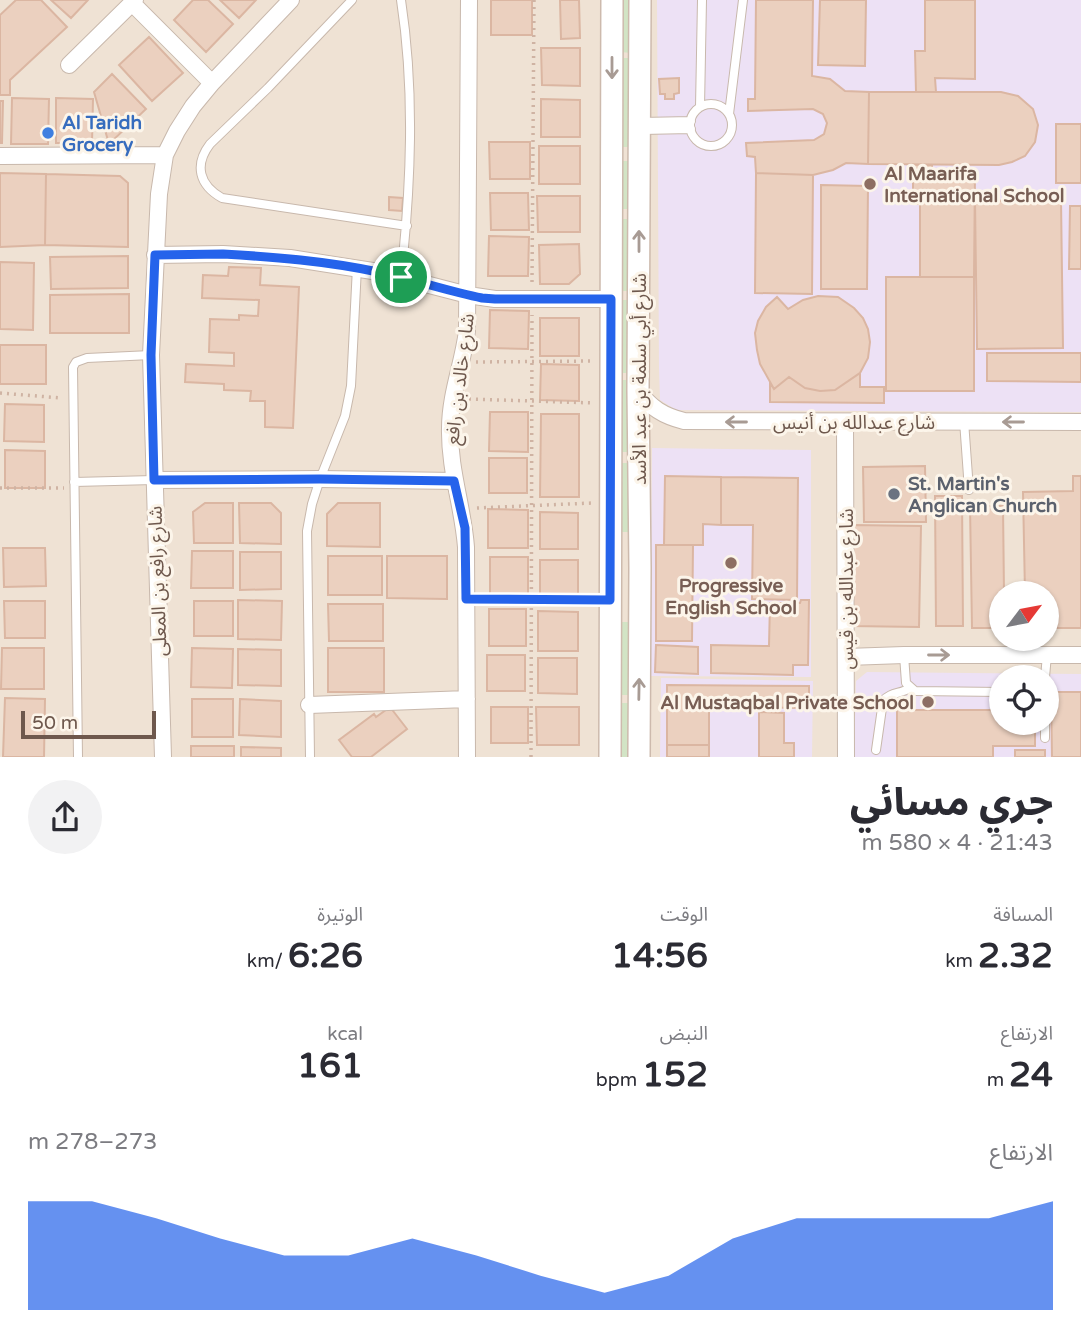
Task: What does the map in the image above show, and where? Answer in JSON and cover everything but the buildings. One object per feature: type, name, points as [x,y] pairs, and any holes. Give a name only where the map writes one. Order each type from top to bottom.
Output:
[{"type":"street","name":"شارع رافع بن المعلى","points":[[163,757],[151,355],[159,194],[165,155],[193,106],[291,0]]},
{"type":"street","name":"شارع خالد بن رافع","points":[[467,757],[466,547],[450,454],[449,426],[467,331],[468,0]]},
{"type":"street","name":"شارع أبي سلمة بن عبد الأسد","points":[[610,757],[612,0]]},
{"type":"street","name":"شارع أبي سلمة بن عبد الأسد","points":[[639,757],[640,0]]},
{"type":"street","points":[[69,65],[133,2],[212,83]]},
{"type":"street","points":[[0,156],[165,155]]},
{"type":"street","points":[[155,255],[223,254],[290,258],[356,267],[468,295],[495,299],[611,299]]},
{"type":"street","name":"شارع عبدالله بن أنيس","points":[[638,390],[644,399],[661,413],[684,421],[1081,422]]},
{"type":"street","name":"شارع عبدالله بن قيس","points":[[845,422],[846,757]]},
{"type":"street","points":[[154,480],[454,481]]},
{"type":"street","points":[[847,657],[1081,655]]},
{"type":"street","points":[[309,705],[467,699]]},
{"type":"lane","points":[[352,0],[268,89],[210,144],[201,160],[203,179],[207,187],[222,198],[407,226]]},
{"type":"lane","points":[[401,0],[408,63],[410,118],[407,226],[401,277]]},
{"type":"lane","points":[[700,107],[702,0]]},
{"type":"lane","points":[[729,114],[743,0]]},
{"type":"lane","points":[[713,104],[725,109],[729,114],[732,121],[730,135],[719,144],[705,144],[694,135],[692,116],[700,107],[713,104]]},
{"type":"lane","points":[[640,126],[691,125]]},
{"type":"lane","points":[[310,757],[307,530],[320,479],[345,416],[351,386],[356,267]]},
{"type":"lane","points":[[78,757],[73,367],[81,359],[151,355]]},
{"type":"lane","points":[[964,421],[969,490]]},
{"type":"lane","points":[[74,485],[154,480]]},
{"type":"lane","points":[[904,655],[906,683],[910,688],[921,692],[989,692]]},
{"type":"lane","points":[[1046,665],[1047,655]]},
{"type":"lane","points":[[876,750],[883,701],[910,688]]},
{"type":"path","points":[[531,757],[534,0]]},
{"type":"path","points":[[462,363],[610,361]]},
{"type":"path","points":[[0,393],[73,398]]},
{"type":"path","points":[[453,398],[610,403]]},
{"type":"path","points":[[0,488],[74,485]]},
{"type":"path","points":[[461,509],[610,502]]},
{"type":"path","points":[[466,599],[610,600]]},
{"type":"shaded area","points":[[0,0],[1081,0],[1081,757],[0,757]]},
{"type":"shaded area","name":"Al Maarifa International School","points":[[657,0],[1081,0],[1081,412],[676,410],[660,400]]},
{"type":"shaded area","name":"Progressive English School","points":[[652,448],[811,450],[811,677],[650,676]]},
{"type":"shaded area","name":"Al Mustaqbal Private School","points":[[867,672],[989,673],[989,735],[1059,735],[1059,674],[1081,674],[1081,757],[854,757],[856,681]]},
{"type":"shaded area","points":[[661,678],[813,681],[812,757],[660,757]]},
{"type":"green space","points":[[622,0],[631,0],[631,53],[621,52]]},
{"type":"green space","points":[[622,58],[631,58],[631,147],[621,147]]},
{"type":"green space","points":[[621,161],[631,161],[630,209],[621,209]]},
{"type":"green space","points":[[620,219],[630,219],[629,291],[619,291]]},
{"type":"green space","points":[[620,300],[630,300],[630,373],[620,373]]},
{"type":"green space","points":[[620,380],[630,380],[629,452],[619,452]]},
{"type":"green space","points":[[620,463],[630,463],[629,532],[619,532]]},
{"type":"green space","points":[[619,622],[628,622],[629,695],[620,695]]},
{"type":"green space","points":[[619,703],[628,703],[629,757],[620,757]]},
{"type":"place","name":"Al Taridh Grocery","points":[[48,133]]},
{"type":"place","name":"Al Maarifa International School","points":[[870,184]]},
{"type":"place","name":"St. Martin's Anglican Church","points":[[894,494]]},
{"type":"place","name":"Progressive English School","points":[[731,563]]},
{"type":"place","name":"Al Mustaqbal Private School","points":[[928,702]]},
{"type":"route","points":[[223,254],[290,258],[356,267],[401,277],[482,298],[611,299],[610,600],[466,599],[465,528],[454,481],[154,480],[151,355],[155,255],[223,254]]}]
